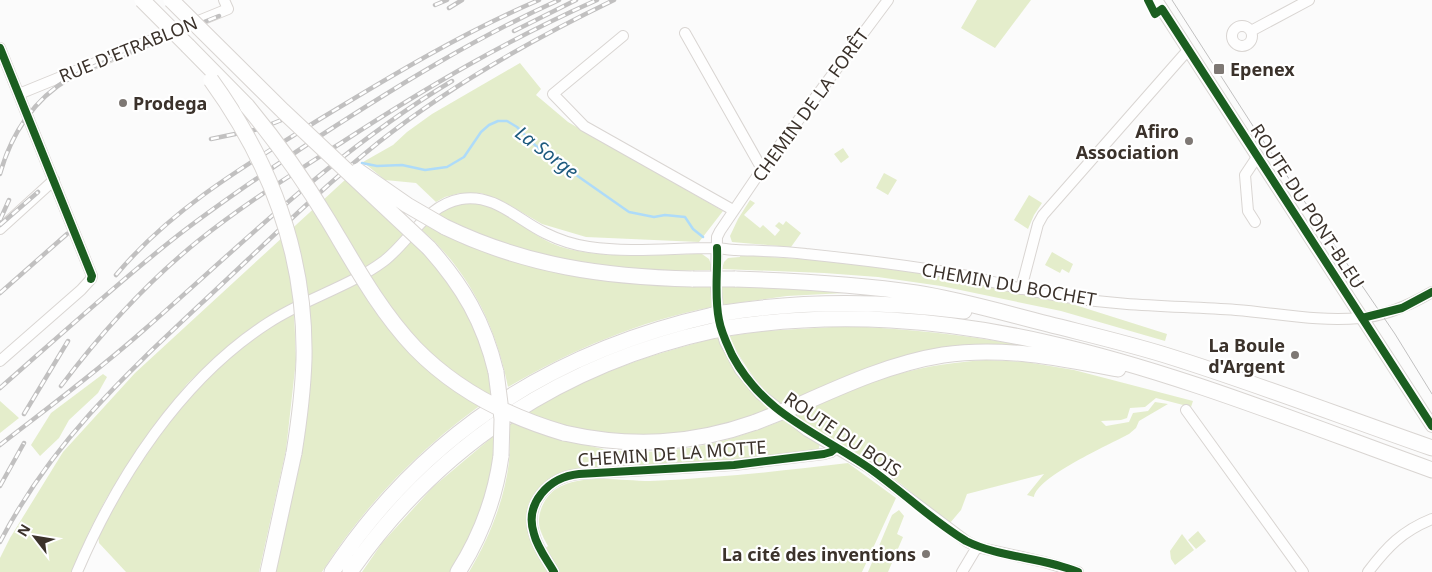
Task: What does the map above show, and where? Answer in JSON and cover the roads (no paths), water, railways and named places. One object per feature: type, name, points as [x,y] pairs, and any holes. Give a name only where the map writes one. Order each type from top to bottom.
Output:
[{"type":"highway","points":[[142,0],[225,83],[263,126],[315,200],[377,300],[397,327],[417,349],[449,377],[487,402],[528,422],[564,434],[616,442],[661,442],[705,436],[756,422],[854,381],[899,365],[943,355],[998,352],[1059,358],[1145,376],[1194,389],[1311,426]]},
{"type":"highway","points":[[171,0],[310,137],[429,248],[454,277],[467,297],[488,340],[496,372],[502,419],[501,456],[493,496],[486,517],[477,538],[458,572]]},
{"type":"highway","points":[[188,46],[225,98],[255,149],[277,198],[290,242],[300,290],[304,358],[301,403],[294,453],[268,572]]},
{"type":"highway","points":[[310,137],[399,200],[445,227],[501,250],[557,266],[613,275],[823,283],[915,293],[968,303],[1109,339],[1197,366],[1432,448]]},
{"type":"highway","points":[[332,572],[359,534],[403,483],[440,448],[500,403],[546,375],[599,350],[652,330],[718,314],[800,304],[871,303],[947,309],[1049,324]]},
{"type":"highway","points":[[350,572],[382,529],[428,480],[469,444],[514,412],[554,388],[605,364],[657,345],[721,329],[782,321],[842,318],[913,321],[984,330],[1066,346],[1202,386],[1432,470]]},
{"type":"main road","name":"ROUTE DU PONT-BLEU","points":[[1156,0],[1430,423]]},
{"type":"street","name":"RUE D'ETRABLON","points":[[19,94],[228,9],[224,0]]},
{"type":"street","name":"CHEMIN DE LA FORÊT","points":[[717,248],[718,234],[733,210],[888,0]]},
{"type":"street","points":[[1251,31],[1309,0]]},
{"type":"street","points":[[685,33],[762,169]]},
{"type":"street","points":[[624,36],[553,94],[584,126],[733,210]]},
{"type":"street","points":[[0,48],[92,276],[92,279],[81,290],[0,361]]},
{"type":"street","points":[[1021,289],[1035,233],[1043,215],[1188,50]]},
{"type":"street","points":[[1255,222],[1248,211],[1245,175],[1257,157]]},
{"type":"street","points":[[0,229],[54,180]]},
{"type":"street","name":"CHEMIN DU BOCHET","points":[[77,572],[98,526],[128,473],[172,412],[215,363],[269,322],[385,260],[429,214],[446,204],[463,198],[487,200],[546,234],[576,245],[593,248],[614,250],[717,248],[788,252],[876,261],[956,274],[1021,289],[1095,301],[1240,310],[1315,318],[1362,318],[1402,308],[1432,292]]},
{"type":"street","name":"ROUTE DU BOIS","points":[[717,248],[716,303],[719,322],[725,342],[740,370],[760,394],[807,431],[868,468],[959,537],[977,547],[1044,562],[1078,572]]},
{"type":"street","points":[[1186,410],[1304,572]]},
{"type":"street","name":"CHEMIN DE LA MOTTE","points":[[554,572],[534,537],[532,514],[539,497],[547,487],[560,478],[578,474],[750,464],[824,454],[836,448]]},
{"type":"street","points":[[1368,572],[1386,549],[1404,532],[1432,519]]},
{"type":"street","points":[[962,572],[977,547]]},
{"type":"waterway","name":"La Sorge","points":[[362,163],[377,166],[402,165],[425,170],[447,167],[464,157],[481,132],[489,125],[498,121],[507,121],[517,127],[539,149],[629,212],[654,217],[665,215],[685,217],[693,229],[703,237]]},
{"type":"tram line","points":[[1172,0],[1253,126],[1395,334],[1432,394]]},
{"type":"railway","points":[[435,5],[447,0]]},
{"type":"railway","points":[[449,8],[462,0]]},
{"type":"railway","points":[[116,275],[138,251],[186,208],[265,153],[427,56],[482,26],[539,0]]},
{"type":"railway","points":[[0,388],[150,258],[245,186],[407,81],[497,30],[559,0]]},
{"type":"railway","points":[[514,31],[576,0]]},
{"type":"railway","points":[[61,386],[108,328],[142,291],[179,257],[233,214],[375,121],[437,83],[531,31],[597,0]]},
{"type":"railway","points":[[0,542],[20,506],[43,472],[92,411],[147,355],[334,180],[379,142],[434,101],[522,47],[614,0]]},
{"type":"railway","points":[[0,174],[17,132],[35,107],[57,87],[92,67],[219,16]]},
{"type":"railway","points":[[0,445],[128,344],[331,166],[370,136],[452,81]]},
{"type":"railway","points":[[211,139],[259,129],[294,115]]},
{"type":"railway","points":[[0,225],[38,192]]},
{"type":"railway","points":[[0,220],[9,200]]},
{"type":"railway","points":[[0,293],[67,234]]},
{"type":"railway","points":[[24,414],[68,341]]},
{"type":"railway","points":[[0,486],[24,443]]},
{"type":"place","name":"Epenex","points":[[1219,69]]},
{"type":"place","name":"Prodega","points":[[123,103]]},
{"type":"place","name":"Afiro Association","points":[[1189,141]]},
{"type":"place","name":"La Boule d'Argent","points":[[1295,355]]},
{"type":"place","name":"La cité des inventions","points":[[926,554]]}]
